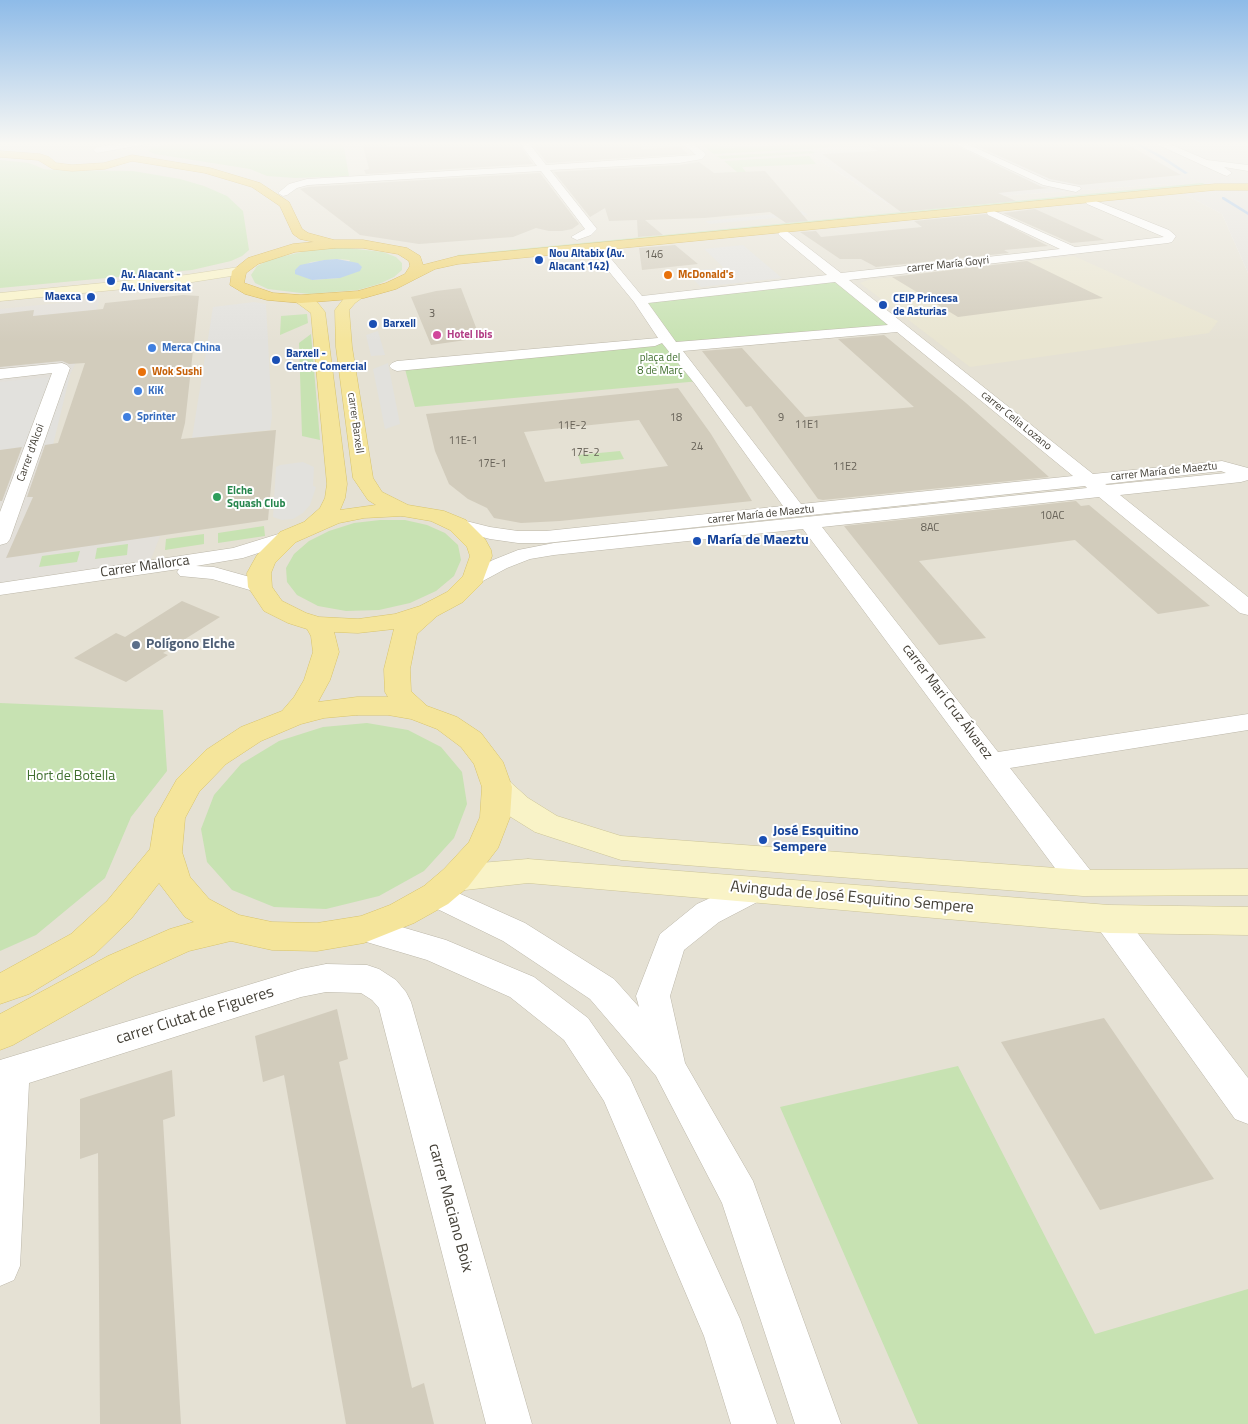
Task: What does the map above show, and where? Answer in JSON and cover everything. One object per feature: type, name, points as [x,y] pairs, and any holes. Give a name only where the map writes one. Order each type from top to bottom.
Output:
[{"type":"highway","points":[[287,208],[297,231],[304,236],[335,244]]},
{"type":"highway","points":[[948,208],[436,255],[363,244],[335,244],[293,248],[253,260],[238,278],[250,291],[272,296],[301,299],[329,298],[360,295],[391,286],[432,266],[458,260],[969,208]]},
{"type":"highway","points":[[272,253],[282,247],[279,236]]},
{"type":"highway","points":[[402,251],[415,259],[417,266],[410,276]]},
{"type":"main road","name":"carrer Barxell","points":[[360,295],[350,300],[342,310],[344,347],[363,478],[375,496],[402,510]]},
{"type":"main road","name":"carrer Barxell","points":[[301,299],[312,305],[318,312],[337,484],[335,498],[329,510],[314,524]]},
{"type":"main road","points":[[402,510],[436,516],[458,525],[477,544],[481,556],[474,578],[455,597],[429,611],[398,621],[358,626],[317,624],[297,618],[273,606],[260,587],[259,573],[265,560],[288,537],[314,524],[333,518],[364,512],[402,510]]},
{"type":"main road","points":[[417,712],[398,692],[397,669],[405,631],[429,611]]},
{"type":"main road","points":[[292,717],[305,701],[317,680],[326,652],[324,636],[317,624]]},
{"type":"main road","points":[[388,706],[417,712],[447,723],[471,740],[488,762],[497,788],[495,817],[482,848],[446,887],[402,914],[364,928],[317,937],[272,936],[230,927],[197,908],[175,882],[166,852],[170,818],[188,786],[216,757],[251,734],[292,717],[324,709],[388,706]]},
{"type":"main road","points":[[0,990],[16,983],[83,944],[119,910],[166,852]]},
{"type":"main road","points":[[0,1033],[121,966],[182,939],[230,927]]},
{"type":"street","points":[[575,208],[591,229],[577,237]]},
{"type":"street","name":"carrer María Goyri","points":[[639,300],[1168,240],[1170,236],[1165,232],[1108,208]]},
{"type":"street","points":[[992,213],[1074,251]]},
{"type":"street","name":"carrer Celia Lozano","points":[[784,234],[898,328],[1248,608]]},
{"type":"street","name":"carrer Mari Cruz Álvarez","points":[[599,252],[639,300],[661,333],[1083,883]]},
{"type":"street","points":[[0,297],[186,279],[238,278]]},
{"type":"street","points":[[0,304],[186,286],[238,278]]},
{"type":"street","points":[[674,348],[898,328]]},
{"type":"street","points":[[397,366],[655,342]]},
{"type":"street","name":"Carrer d'Alcoi","points":[[0,374],[62,368],[0,539]]},
{"type":"street","name":"carrer María de Maeztu","points":[[474,578],[500,564],[525,554],[554,549],[802,517],[1096,486],[1241,477],[1242,472],[1222,466],[1096,486]]},
{"type":"street","name":"carrer María de Maeztu","points":[[458,525],[518,538],[802,517]]},
{"type":"street","name":"Carrer Mallorca","points":[[0,589],[236,554],[288,537]]},
{"type":"street","name":"Carrer Mallorca","points":[[0,589],[178,572],[214,573],[260,587]]},
{"type":"street","points":[[992,762],[1248,722]]},
{"type":"street","points":[[497,788],[517,806],[546,824],[621,848],[1083,883],[1248,882]]},
{"type":"street","name":"Avinguda de José Esquitino Sempere","points":[[446,887],[528,871],[1109,919],[1248,921]]},
{"type":"street","points":[[446,887],[602,989],[668,1065],[739,1195],[818,1424]]},
{"type":"street","points":[[668,1065],[653,996],[671,943],[708,913],[754,890]]},
{"type":"street","points":[[1109,919],[1248,1108]]},
{"type":"street","points":[[364,928],[435,949],[522,987],[576,1029],[617,1090],[725,1334],[754,1424]]},
{"type":"street","name":"carrer Ciutat de Figueres","points":[[6,1075],[302,983],[326,978],[368,979],[387,994]]},
{"type":"street","name":"carrer Maciano Boix","points":[[387,994],[394,1002],[510,1424]]},
{"type":"street","points":[[0,1266],[6,1075]]},
{"type":"shaded area","points":[[0,208],[1211,208],[1222,214],[1248,273],[1248,1424],[0,1424]]},
{"type":"shaded area","points":[[1211,208],[1248,208],[1248,273],[1222,214]]},
{"type":"shaded area","points":[[802,211],[808,215],[710,224],[705,221]]},
{"type":"shaded area","points":[[743,245],[782,278],[701,287],[685,271],[724,268],[704,249]]},
{"type":"shaded area","points":[[1074,256],[1218,321],[1209,333],[970,367],[860,283],[868,280]]},
{"type":"shaded area","points":[[100,299],[89,334],[70,375],[41,471],[166,474],[160,536],[148,567],[0,589],[0,309]]},
{"type":"shaded area","points":[[254,302],[266,304],[272,416],[270,430],[192,438],[213,307]]},
{"type":"shaded area","points":[[378,331],[385,355],[371,356],[366,335]]},
{"type":"shaded area","points":[[388,363],[400,424],[385,429],[373,369]]},
{"type":"shaded area","points":[[70,375],[53,445],[0,450],[0,382]]},
{"type":"shaded area","points":[[303,462],[314,467],[313,486],[316,487],[310,505],[303,513],[293,519],[282,520],[273,517],[276,467]]},
{"type":"green space","points":[[0,208],[240,208],[243,211],[249,250],[231,261],[192,270],[0,288]]},
{"type":"green space","points":[[939,208],[967,208],[459,258],[457,255]]},
{"type":"green space","points":[[340,247],[383,252],[396,257],[402,263],[402,270],[394,277],[379,284],[358,290],[309,294],[268,289],[255,283],[251,275],[257,266],[271,259],[315,249]],"holes":[[[337,259],[350,260],[340,278],[312,280],[295,270],[311,262]]]},
{"type":"green space","name":"plaça del 8 de Març","points":[[837,278],[899,328],[674,348],[700,381],[415,407],[405,369],[670,343],[639,300]]},
{"type":"green space","points":[[307,314],[308,323],[280,335],[281,316]]},
{"type":"green space","points":[[311,334],[320,440],[302,436],[299,343]]},
{"type":"green space","points":[[620,451],[624,459],[581,464],[578,455]]},
{"type":"green space","points":[[405,520],[427,525],[445,533],[458,545],[461,560],[454,576],[436,591],[410,603],[379,610],[346,611],[318,606],[297,595],[287,582],[286,568],[294,554],[309,541],[329,531],[354,523]]},
{"type":"green space","points":[[264,526],[265,536],[218,543],[218,533]]},
{"type":"green space","points":[[204,534],[204,544],[165,550],[166,539]]},
{"type":"green space","points":[[128,544],[127,555],[95,559],[97,548]]},
{"type":"green space","points":[[80,551],[77,562],[39,567],[42,556]]},
{"type":"green space","name":"Hort de Botella","points":[[0,703],[163,710],[167,771],[131,817],[105,878],[36,935],[0,951]]},
{"type":"green space","points":[[367,723],[408,730],[441,747],[462,772],[467,804],[454,838],[424,871],[379,896],[326,909],[274,907],[232,890],[207,862],[201,829],[214,795],[241,764],[279,741],[323,727]]},
{"type":"green space","points":[[958,1066],[1095,1334],[1248,1289],[1248,1424],[918,1424],[780,1107]]},
{"type":"water","points":[[337,259],[358,263],[362,267],[360,271],[340,278],[312,280],[295,274],[295,270],[300,265]]},
{"type":"building","points":[[325,208],[567,208],[579,224],[572,229],[562,231],[536,228],[513,237],[419,244],[360,235]]},
{"type":"building","points":[[583,208],[604,208],[590,217]]},
{"type":"building","points":[[605,208],[797,208],[808,221],[786,223],[770,212],[704,218],[645,220],[663,235],[638,237],[637,220],[609,221]]},
{"type":"building","points":[[896,208],[938,208],[901,212]]},
{"type":"building","points":[[1035,209],[1104,240],[1071,243],[1003,213]]},
{"type":"building","points":[[986,214],[1048,246],[1004,250],[1009,253],[876,267],[861,259],[840,259],[800,232],[816,231],[821,237],[922,227],[914,221]]},
{"type":"building","points":[[675,245],[698,264],[642,270],[639,248]]},
{"type":"building","points":[[1027,261],[1103,298],[958,317],[892,277]]},
{"type":"building","points":[[461,288],[480,338],[431,345],[411,297]]},
{"type":"building","points":[[183,295],[199,296],[185,423],[181,439],[276,430],[268,520],[6,558],[33,497],[27,497],[45,445],[58,443],[85,363],[69,364],[62,361],[0,367],[0,314],[34,310],[33,316],[103,309],[105,303]]},
{"type":"building","points":[[884,335],[966,403],[1049,477],[818,499],[751,406],[746,407],[702,351],[742,348],[805,417],[914,407],[838,339]]},
{"type":"building","points":[[678,388],[711,434],[752,501],[560,521],[521,523],[494,518],[487,508],[468,499],[449,484],[435,451],[426,414]],"holes":[[[639,420],[668,466],[545,482],[524,432]]]},
{"type":"building","points":[[22,447],[2,501],[0,501],[0,450]]},
{"type":"building","points":[[1076,501],[1081,506],[1089,505],[1210,606],[1158,614],[1075,540],[919,561],[986,638],[939,645],[844,526]]},
{"type":"building","name":"Polígono Elche","points":[[182,601],[220,617],[163,653],[168,655],[126,682],[74,658],[116,633],[125,637]]},
{"type":"building","points":[[337,1009],[348,1059],[339,1062],[412,1388],[424,1383],[434,1424],[346,1424],[284,1075],[263,1082],[255,1036]]},
{"type":"building","points":[[1104,1018],[1214,1179],[1100,1210],[1001,1042]]},
{"type":"building","points":[[172,1070],[175,1116],[163,1120],[181,1424],[100,1424],[98,1153],[80,1159],[80,1099]]},
{"type":"waterway","points":[[1239,208],[1248,214]]},
{"type":"place","name":"Nou Altabix (Av. Alacant 142)","points":[[539,260]]},
{"type":"place","name":"McDonald's","points":[[668,275]]},
{"type":"place","name":"Av. Alacant - Av. Universitat","points":[[111,281]]},
{"type":"place","name":"Maexca","points":[[91,297]]},
{"type":"place","name":"CEIP Princesa de Asturias","points":[[883,305]]},
{"type":"place","name":"Barxell","points":[[373,324]]},
{"type":"place","name":"Hotel Ibis","points":[[437,335]]},
{"type":"place","name":"Merca China","points":[[152,348]]},
{"type":"place","name":"Barxell - Centre Comercial","points":[[276,360]]},
{"type":"place","name":"Wok Sushi","points":[[142,372]]},
{"type":"place","name":"KiK","points":[[138,391]]},
{"type":"place","name":"Sprinter","points":[[127,417]]},
{"type":"place","name":"Elche Squash Club","points":[[217,497]]},
{"type":"place","name":"María de Maeztu","points":[[697,541]]},
{"type":"place","name":"Polígono Elche","points":[[136,645]]},
{"type":"place","name":"José Esquitino Sempere","points":[[763,840]]}]
